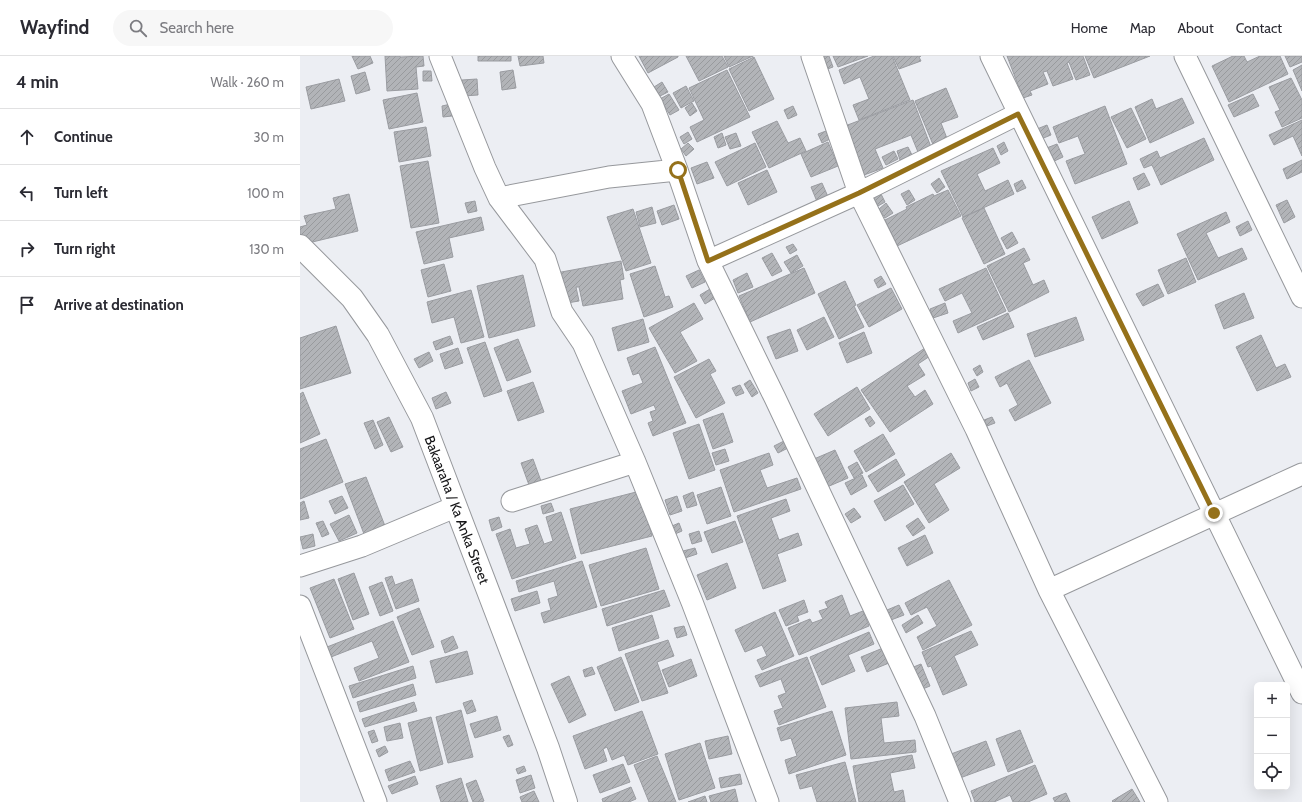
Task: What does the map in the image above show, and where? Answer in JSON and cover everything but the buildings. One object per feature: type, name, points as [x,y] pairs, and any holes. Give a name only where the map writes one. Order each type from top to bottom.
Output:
[{"type":"street","points":[[440,56],[485,168],[499,198],[545,259],[562,312],[583,343],[635,462],[692,602],[768,802]]},
{"type":"street","points":[[622,56],[652,104],[678,170],[708,261],[775,398],[925,716],[960,802]]},
{"type":"street","points":[[812,56],[859,193],[976,429],[1049,590],[1157,802]]},
{"type":"street","points":[[991,56],[1302,693]]},
{"type":"street","points":[[1185,56],[1302,297]]},
{"type":"street","points":[[708,261],[859,193],[1018,114]]},
{"type":"street","points":[[499,198],[609,177],[678,170]]},
{"type":"street","name":"Bakaaraha / Ka Anka Street","points":[[300,246],[352,298],[378,335],[422,418],[548,748],[566,802]]},
{"type":"street","points":[[512,501],[635,462]]},
{"type":"street","points":[[1049,590],[1214,513],[1302,474]]},
{"type":"street","points":[[300,566],[362,546],[455,507]]},
{"type":"street","points":[[300,606],[376,802]]},
{"type":"route","points":[[678,170],[708,261],[859,193],[1018,114],[1214,513]]}]
